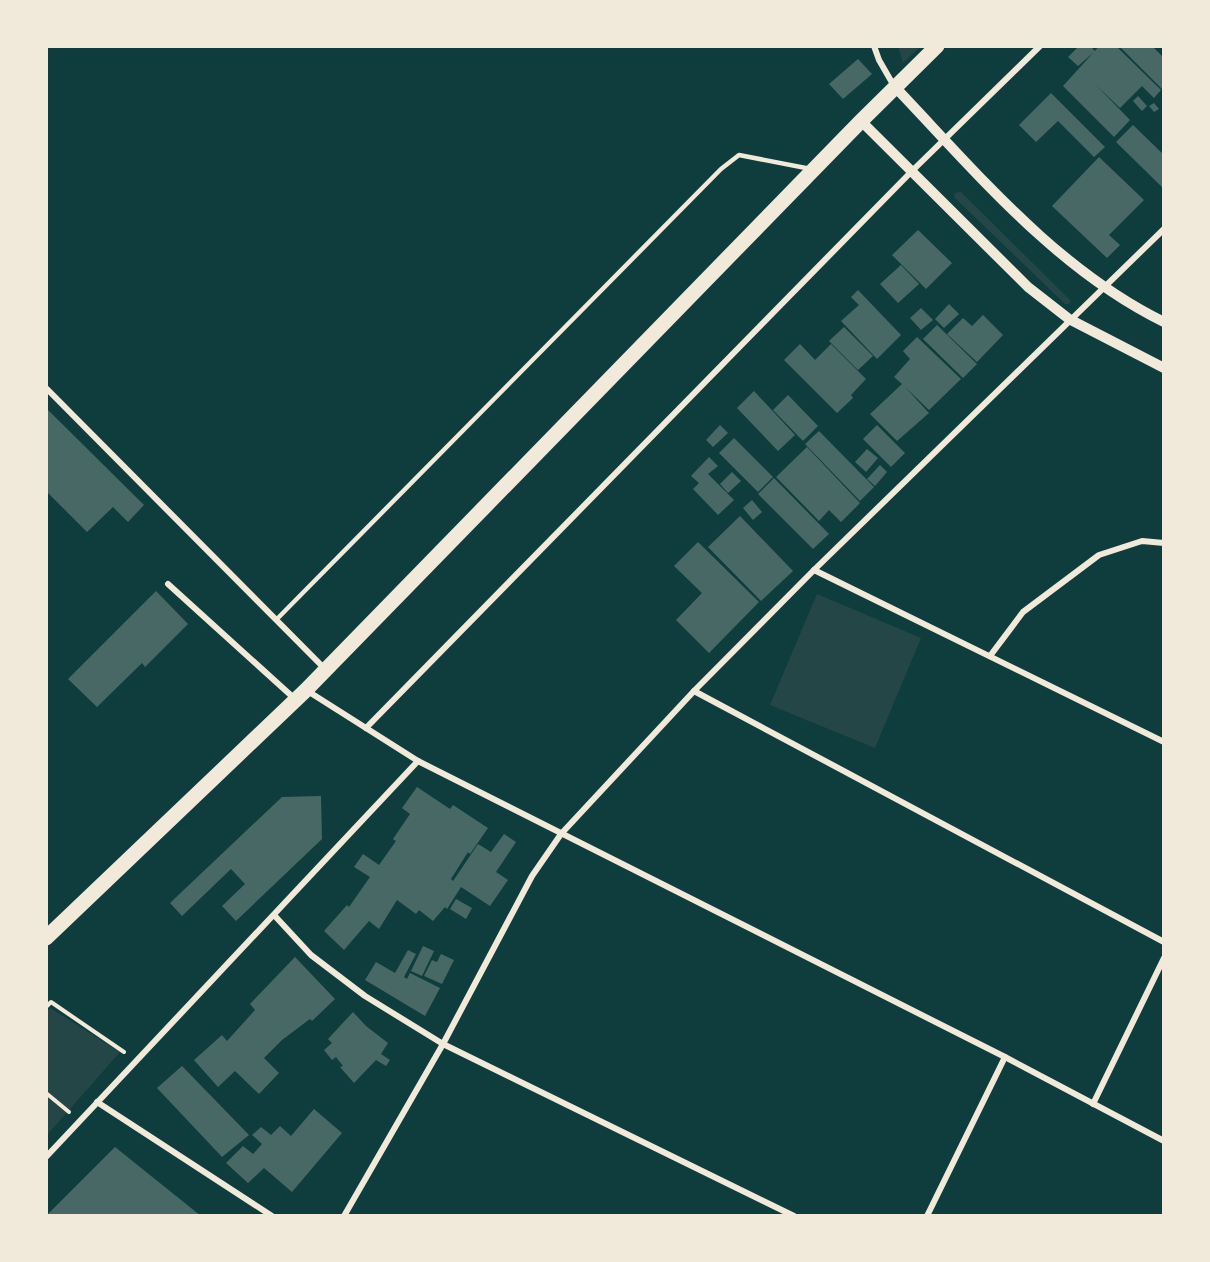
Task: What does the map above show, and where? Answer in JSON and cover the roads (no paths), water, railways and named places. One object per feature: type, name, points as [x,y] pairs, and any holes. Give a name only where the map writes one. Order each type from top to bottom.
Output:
[{"type":"main road","points":[[46,938],[301,694],[937,46]]},
{"type":"street","points":[[874,46],[879,60],[895,87],[1058,254],[1103,287],[1164,322]]},
{"type":"street","points":[[366,728],[912,171],[1040,46]]},
{"type":"street","points":[[861,121],[1028,286],[1069,319],[1164,368]]},
{"type":"street","points":[[344,1215],[443,1044],[532,876],[561,834],[694,691],[814,570],[1069,319],[1164,229]]},
{"type":"street","points":[[46,388],[325,669]]},
{"type":"street","points":[[990,656],[1023,612],[1099,555],[1142,541],[1164,543]]},
{"type":"street","points":[[814,570],[1164,742]]},
{"type":"street","points":[[168,584],[301,694],[366,728],[418,761],[1005,1057],[1164,1141]]},
{"type":"street","points":[[694,691],[1164,942]]},
{"type":"street","points":[[46,1156],[418,761]]},
{"type":"street","points":[[274,915],[311,955],[347,982],[443,1044],[794,1215]]},
{"type":"street","points":[[1093,1104],[1164,958]]},
{"type":"street","points":[[927,1215],[1005,1057]]},
{"type":"street","points":[[97,1102],[272,1215]]},
{"type":"lane","points":[[277,619],[721,169],[739,155],[813,170]]}]
